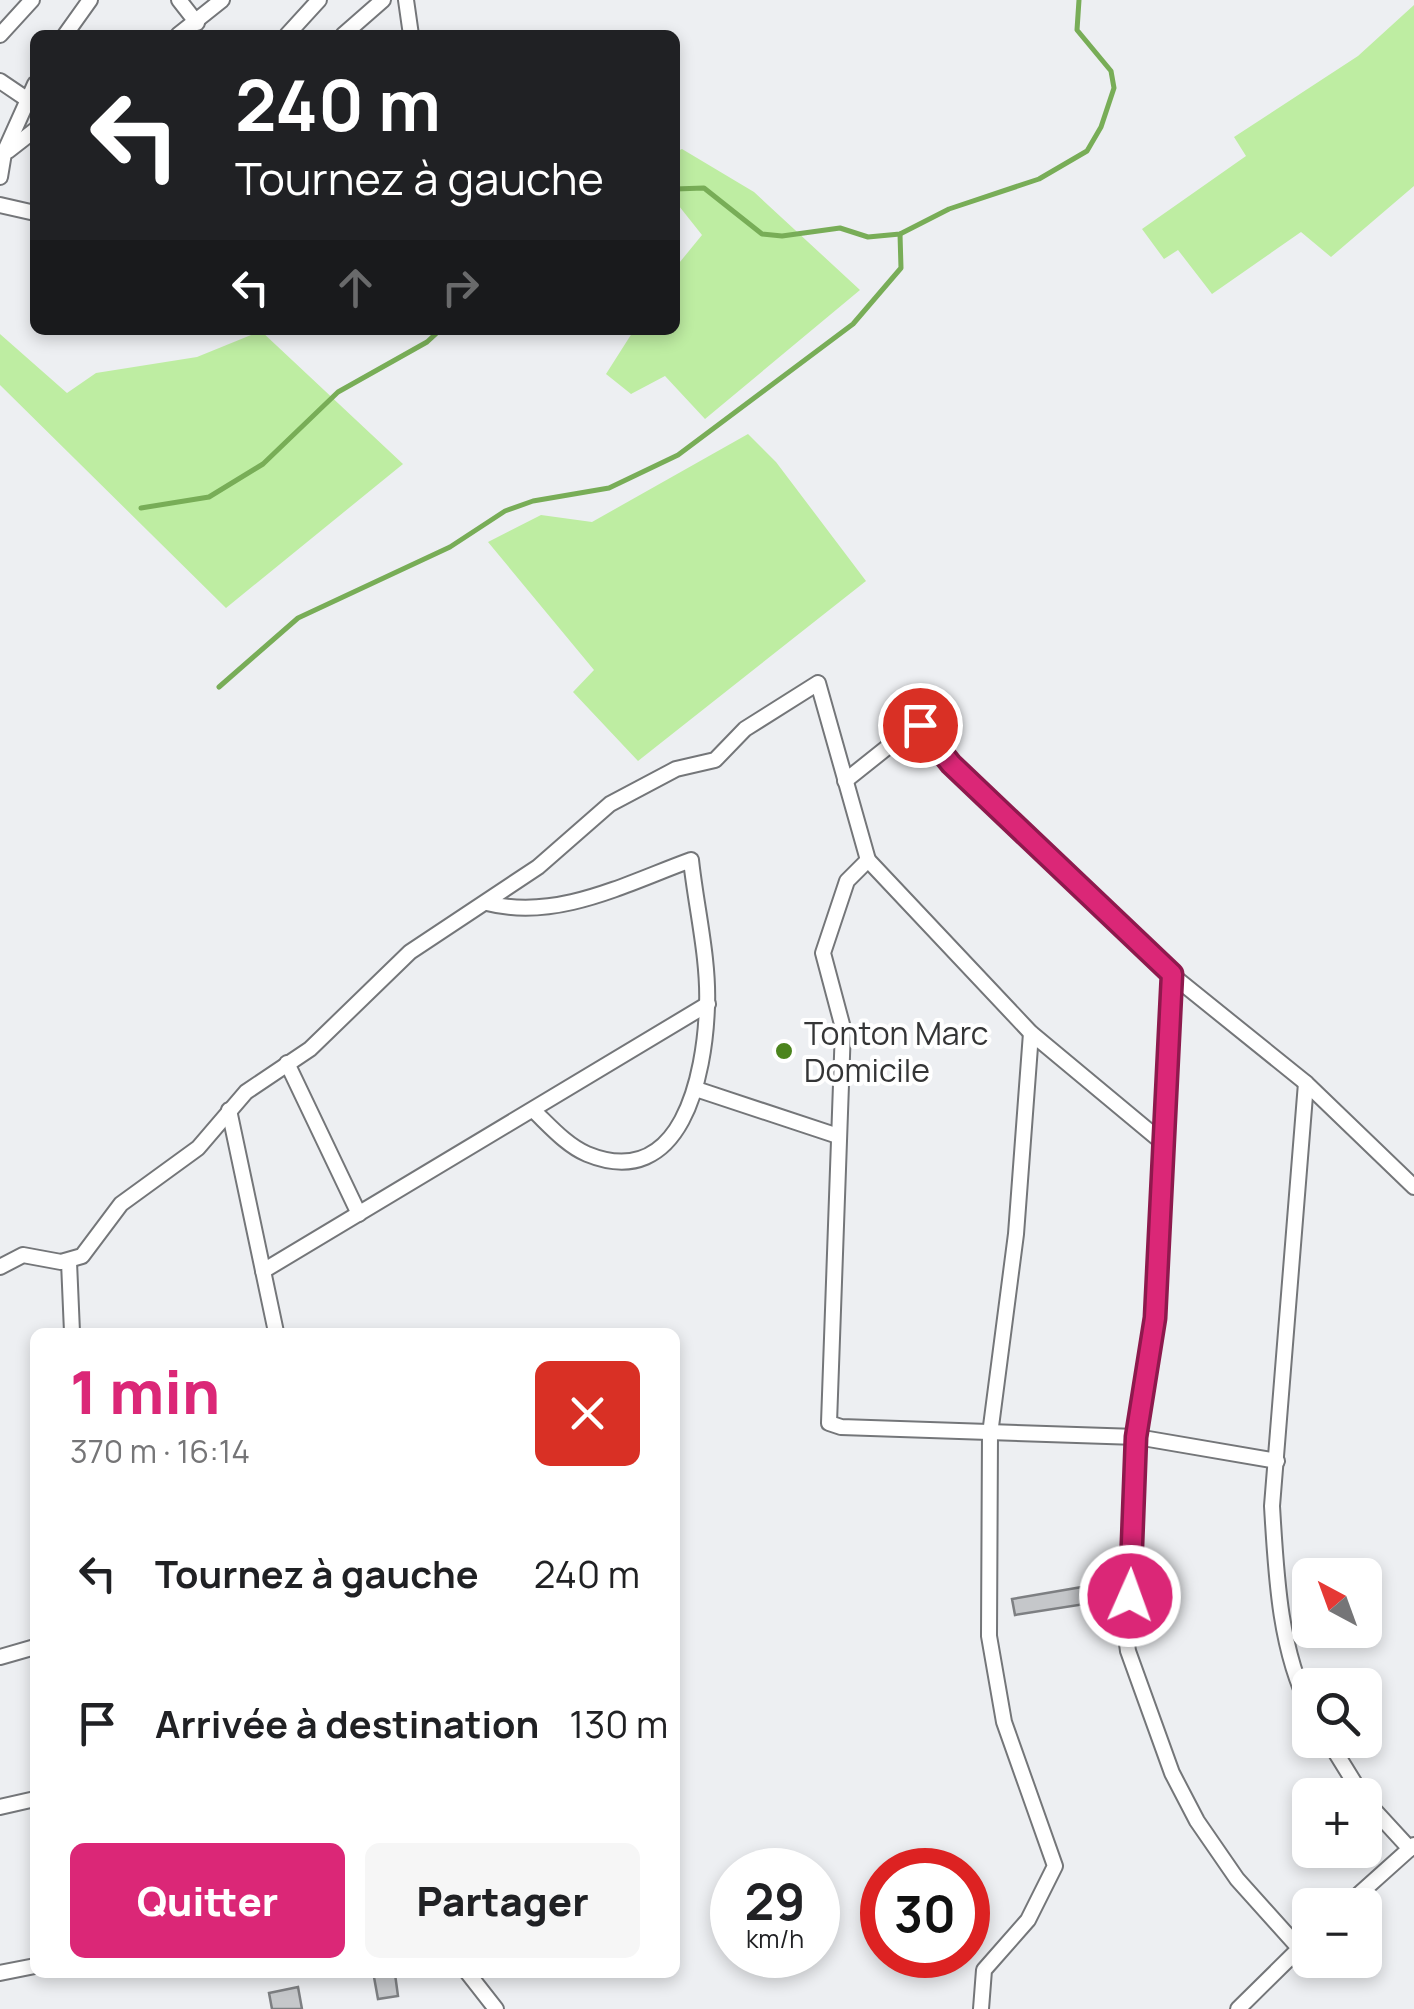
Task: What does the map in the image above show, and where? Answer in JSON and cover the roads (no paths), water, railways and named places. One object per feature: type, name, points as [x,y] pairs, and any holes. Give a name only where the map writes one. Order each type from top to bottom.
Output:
[{"type":"street","points":[[0,35],[32,0]]},
{"type":"street","points":[[69,30],[90,0]]},
{"type":"street","points":[[179,0],[198,23]]},
{"type":"street","points":[[186,30],[222,0]]},
{"type":"street","points":[[292,30],[320,0]]},
{"type":"street","points":[[349,30],[383,0]]},
{"type":"street","points":[[406,0],[411,30]]},
{"type":"street","points":[[0,81],[30,101]]},
{"type":"street","points":[[0,177],[2,154],[30,104]]},
{"type":"street","points":[[2,154],[30,134]]},
{"type":"street","points":[[0,205],[30,212]]},
{"type":"street","points":[[0,1267],[23,1255],[69,1262],[82,1256],[121,1204],[198,1148],[263,1077],[337,1026],[410,952],[538,867],[610,804],[676,769],[715,760],[745,729],[818,682],[868,860],[1031,1033],[1162,1142]]},
{"type":"street","points":[[846,781],[920,725],[951,764],[1172,974],[1306,1083],[1414,1187]]},
{"type":"street","points":[[487,903],[527,910],[566,904],[691,860],[708,1004],[696,1089],[670,1141],[655,1154],[613,1160],[587,1154],[533,1110]]},
{"type":"street","points":[[868,860],[847,881],[823,954],[843,1028],[829,1423],[990,1434],[1136,1437],[1277,1461]]},
{"type":"street","points":[[1172,974],[1155,1318],[1136,1437],[1133,1582],[1125,1628],[1128,1651],[1172,1773],[1197,1821],[1237,1880],[1292,1931]]},
{"type":"street","points":[[263,1271],[708,1004]]},
{"type":"street","points":[[981,2009],[984,1970],[1028,1920],[1055,1866],[1004,1722],[989,1636],[990,1434],[1016,1234],[1031,1033]]},
{"type":"street","points":[[287,1064],[358,1214]]},
{"type":"street","points":[[1297,1668],[1286,1636],[1275,1566],[1272,1506],[1306,1083]]},
{"type":"street","points":[[696,1089],[838,1136]]},
{"type":"street","points":[[229,1110],[275,1328]]},
{"type":"street","points":[[69,1262],[72,1328]]},
{"type":"street","points":[[0,1656],[30,1648]]},
{"type":"street","points":[[0,1807],[30,1801]]},
{"type":"street","points":[[1366,1888],[1412,1847],[1382,1817]]},
{"type":"street","points":[[1238,2009],[1292,1956]]},
{"type":"street","points":[[0,1973],[30,1967]]},
{"type":"street","points":[[472,1978],[496,2009]]},
{"type":"waterway","points":[[680,189],[704,188],[762,234],[782,236],[840,228],[868,237],[900,234],[949,209],[1039,179],[1087,151],[1101,127],[1114,88],[1111,71],[1077,30],[1079,0]]},
{"type":"waterway","points":[[219,687],[298,618],[450,547],[505,511],[533,501],[609,488],[678,455],[853,324],[901,268],[900,234]]},
{"type":"waterway","points":[[141,508],[209,497],[263,464],[338,392],[435,335]]},
{"type":"place","name":"Tonton Marc Domicile","points":[[784,1051]]}]
